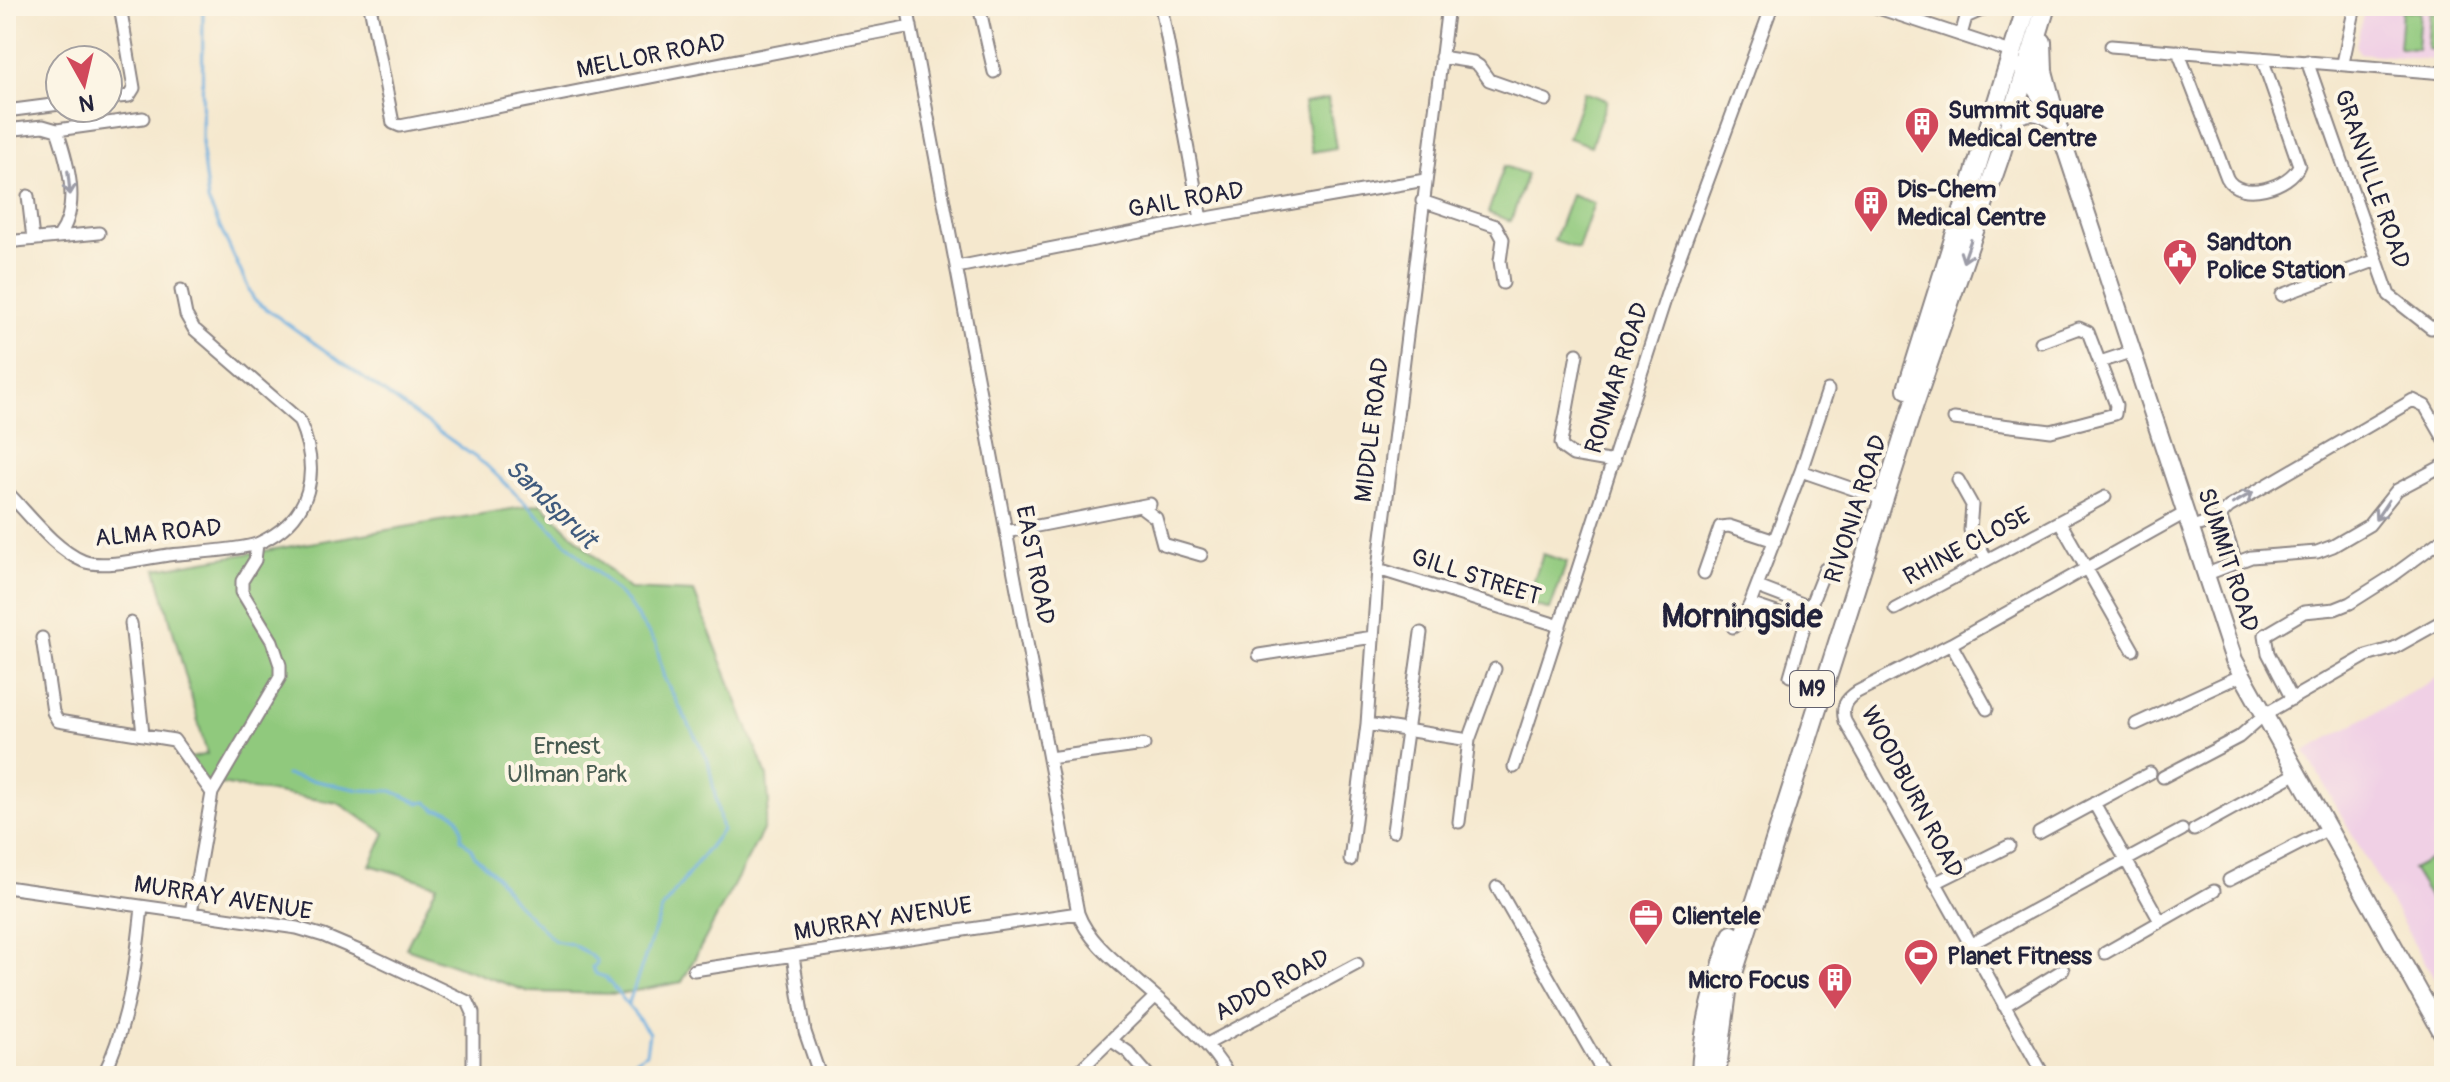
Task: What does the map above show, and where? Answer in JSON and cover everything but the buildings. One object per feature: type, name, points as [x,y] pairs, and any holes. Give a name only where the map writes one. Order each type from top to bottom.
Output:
[{"type":"main road","name":"RIVONIA ROAD","points":[[1716,1076],[1727,992],[1880,498],[1934,303],[1989,133],[2011,52],[2039,6]]},
{"type":"main road","name":"RIVONIA ROAD","points":[[1701,1076],[1702,1051],[1714,991],[1880,498],[2000,156],[2025,74],[2039,6]]},
{"type":"main road","points":[[2039,6],[2042,63],[2056,121]]},
{"type":"main road","name":"SUMMIT ROAD","points":[[2011,52],[2056,121],[2234,660],[2444,1036]]},
{"type":"main road","points":[[2010,118],[2028,110],[2038,110],[2056,121]]},
{"type":"main road","points":[[1934,303],[1945,300],[1954,290]]},
{"type":"street","points":[[120,6],[134,88],[129,96],[124,96]]},
{"type":"street","name":"MELLOR ROAD","points":[[370,6],[393,123],[400,126],[911,26]]},
{"type":"street","name":"EAST ROAD","points":[[907,6],[1078,913],[1084,927],[1106,952],[1207,1044],[1229,1076]]},
{"type":"street","points":[[979,6],[994,72]]},
{"type":"street","name":"MIDDLE ROAD","points":[[1350,860],[1367,724],[1378,569],[1448,6]]},
{"type":"street","name":"RONMAR ROAD","points":[[1514,767],[1673,275],[1772,6]]},
{"type":"street","points":[[1872,6],[2011,52]]},
{"type":"street","points":[[1961,35],[1966,17],[1991,6]]},
{"type":"street","points":[[2343,63],[2355,6]]},
{"type":"street","points":[[1165,7],[1201,219]]},
{"type":"street","points":[[2111,46],[2444,73]]},
{"type":"street","points":[[2178,51],[2227,178],[2234,188],[2242,190],[2282,181],[2294,174],[2299,165],[2262,58]]},
{"type":"street","points":[[1441,57],[1473,62],[1489,80],[1546,100]]},
{"type":"street","name":"GRANVILLE ROAD","points":[[2307,61],[2388,290],[2395,301],[2431,328],[2444,324]]},
{"type":"street","points":[[6,111],[44,106]]},
{"type":"street","points":[[6,130],[43,126],[57,130],[143,118]]},
{"type":"street","points":[[57,130],[69,171],[71,200],[65,228],[59,236]]},
{"type":"street","name":"GAIL ROAD","points":[[957,267],[1201,219],[1425,180]]},
{"type":"street","points":[[28,196],[33,239]]},
{"type":"street","points":[[1422,201],[1496,226],[1503,239],[1500,261],[1503,283]]},
{"type":"street","points":[[6,242],[99,233]]},
{"type":"street","points":[[2282,295],[2377,260]]},
{"type":"street","name":"ALMA ROAD","points":[[6,491],[60,546],[91,563],[257,544],[286,525],[307,496],[311,483],[306,436],[299,420],[194,329],[186,315],[181,290]]},
{"type":"street","points":[[1954,419],[2051,431],[2111,416],[2117,408],[2085,329],[2073,330],[2041,342]]},
{"type":"street","points":[[2100,362],[2133,351]]},
{"type":"street","points":[[1577,354],[1561,443],[1573,455],[1614,462]]},
{"type":"street","points":[[1733,627],[1742,620],[1758,587],[1828,390]]},
{"type":"street","points":[[2236,562],[2221,518],[2229,507],[2413,400],[2422,403],[2444,439]]},
{"type":"street","points":[[2207,574],[2251,557],[2317,552],[2333,546],[2369,525],[2397,490],[2444,465]]},
{"type":"street","points":[[1801,471],[1880,498]]},
{"type":"street","points":[[1958,480],[1973,509],[1970,530],[1987,560]]},
{"type":"street","name":"RHINE CLOSE","points":[[1895,609],[2105,497]]},
{"type":"street","points":[[1006,532],[1145,505],[1156,518],[1163,544],[1201,555]]},
{"type":"street","name":"WOODBURN ROAD","points":[[2044,1076],[1845,721],[1843,708],[1847,699],[1857,692],[2087,569],[2189,519],[2221,518]]},
{"type":"street","name":"RHINE CLOSE","points":[[2060,522],[2133,650]]},
{"type":"street","points":[[1704,573],[1720,527],[1729,526],[1775,541]]},
{"type":"street","points":[[2292,699],[2268,653],[2265,635],[2304,612],[2335,609],[2350,603],[2444,538]]},
{"type":"street","points":[[191,913],[212,793],[280,677],[280,665],[272,641],[242,592],[242,581],[255,560],[257,544]]},
{"type":"street","name":"GILL STREET","points":[[1378,569],[1560,626]]},
{"type":"street","points":[[1790,676],[1810,607],[1825,569]]},
{"type":"street","points":[[1758,587],[1810,607]]},
{"type":"street","points":[[1750,604],[1794,619]]},
{"type":"street","points":[[2163,777],[2239,737],[2265,714],[2366,656],[2394,648],[2444,620]]},
{"type":"street","points":[[131,623],[143,734]]},
{"type":"street","points":[[1393,831],[1421,633]]},
{"type":"street","points":[[1259,655],[1373,637]]},
{"type":"street","points":[[42,638],[53,712],[58,721],[174,740],[212,793]]},
{"type":"street","points":[[1951,644],[1987,709]]},
{"type":"street","points":[[1459,822],[1469,740],[1495,669]]},
{"type":"street","points":[[2136,724],[2242,675]]},
{"type":"street","points":[[1367,724],[1469,740]]},
{"type":"street","points":[[1049,758],[1144,745]]},
{"type":"street","points":[[2039,833],[2150,773]]},
{"type":"street","points":[[1971,944],[2297,773]]},
{"type":"street","points":[[2094,803],[2160,921]]},
{"type":"street","points":[[2229,880],[2328,829]]},
{"type":"street","points":[[1935,883],[2009,846]]},
{"type":"street","name":"MURRAY AVENUE","points":[[6,887],[274,924],[324,936],[468,1002],[473,1013],[473,1076]]},
{"type":"street","points":[[1497,887],[1605,1076]]},
{"type":"street","points":[[2105,953],[2214,891]]},
{"type":"street","points":[[103,1076],[126,1015],[142,907]]},
{"type":"street","name":"MURRAY AVENUE","points":[[694,970],[1078,913]]},
{"type":"street","points":[[793,956],[805,1032],[820,1076]]},
{"type":"street","name":"ADDO ROAD","points":[[1207,1044],[1357,964]]},
{"type":"street","points":[[2004,1006],[2063,970]]},
{"type":"street","points":[[1078,1072],[1155,997]]},
{"type":"street","points":[[1112,1041],[1128,1052],[1149,1076]]},
{"type":"street","points":[[6,1074],[13,1076]]},
{"type":"shaded area","points":[[2365,6],[2444,6],[2444,61],[2360,53],[2356,46]]},
{"type":"shaded area","points":[[2444,674],[2444,996],[2305,751]]},
{"type":"green space","points":[[2402,10],[2420,12],[2417,49],[2399,48]]},
{"type":"green space","points":[[2430,12],[2444,13],[2444,51],[2427,49]]},
{"type":"green space","points":[[1584,92],[1607,100],[1591,146],[1568,138]]},
{"type":"green space","points":[[1328,99],[1336,148],[1312,152],[1304,103]]},
{"type":"green space","points":[[1504,166],[1527,174],[1511,221],[1488,213]]},
{"type":"green space","points":[[1571,195],[1594,203],[1578,249],[1554,241]]},
{"type":"green space","name":"Ernest Ullman Park","points":[[541,504],[629,589],[694,592],[767,776],[769,804],[763,830],[682,982],[619,994],[529,992],[406,948],[437,885],[370,865],[385,833],[338,803],[202,781],[187,759],[207,754],[156,569]]},
{"type":"green space","points":[[1543,554],[1567,562],[1550,610],[1526,602]]},
{"type":"green space","points":[[2444,852],[2444,921],[2412,869]]},
{"type":"waterway","name":"Sandspruit","points":[[203,6],[202,152],[208,201],[254,300],[486,465],[627,602],[656,644],[664,678],[708,760],[722,830],[662,909],[628,1005],[649,1033],[646,1053],[627,1065],[625,1076]]},
{"type":"waterway","points":[[286,775],[360,790],[392,791],[420,803],[427,802],[436,810],[453,813],[461,826],[461,839],[515,902],[555,941],[571,944],[596,960],[597,964],[592,967],[596,974],[605,977],[628,1005]]},
{"type":"place","name":"Summit Square Medical Centre","points":[[1922,155]]},
{"type":"place","name":"Dis-Chem Medical Centre","points":[[1871,234]]},
{"type":"place","name":"Sandton Police Station","points":[[2180,287]]},
{"type":"place","name":"Clientele","points":[[1646,947]]},
{"type":"place","name":"Planet Fitness","points":[[1921,987]]},
{"type":"place","name":"Micro Focus","points":[[1835,1011]]},
{"type":"district","name":"Morningside","points":[[1742,617]]}]
